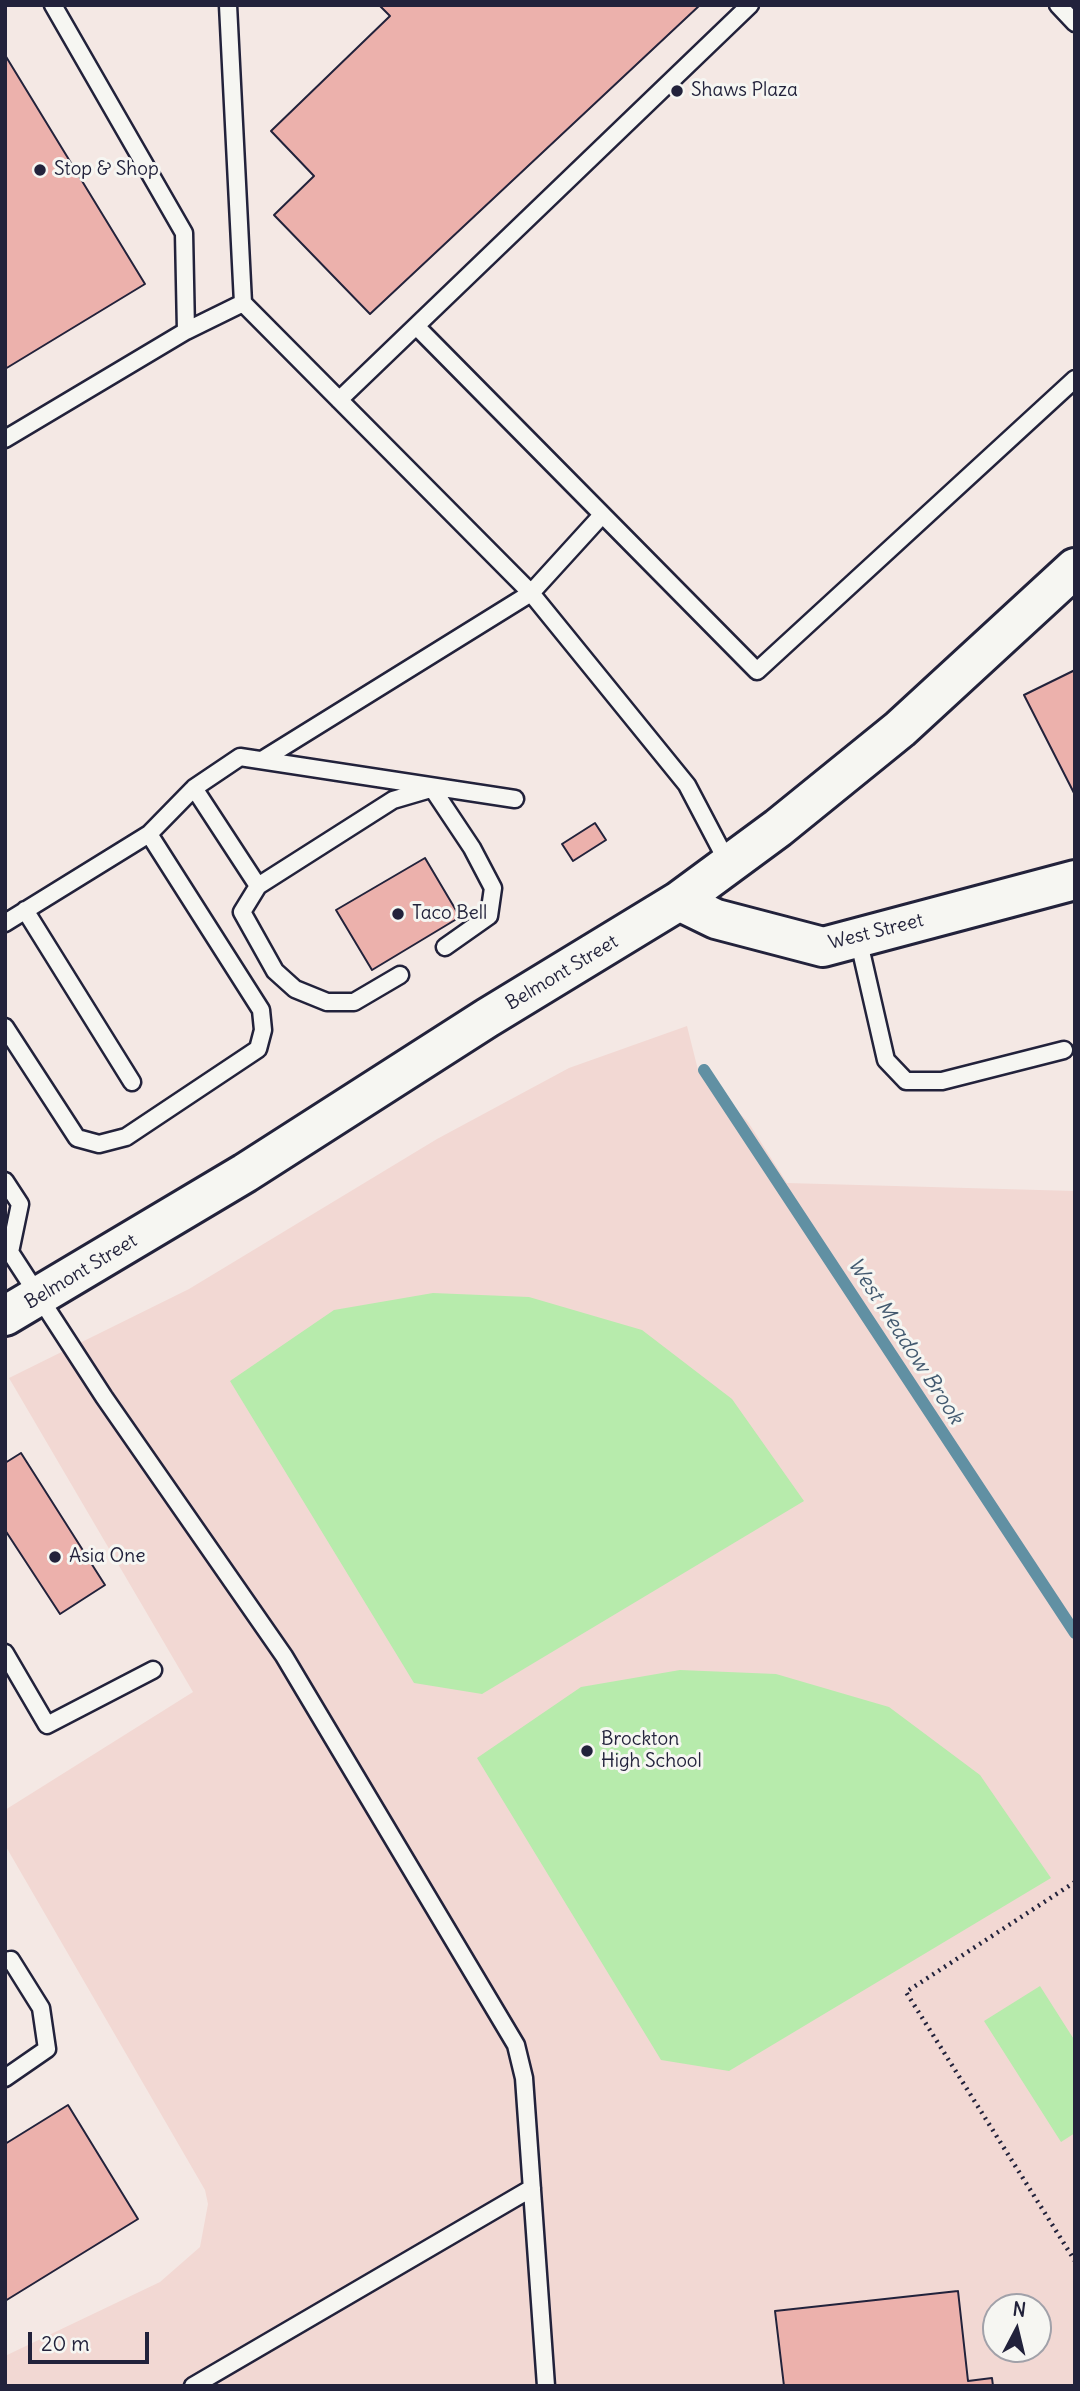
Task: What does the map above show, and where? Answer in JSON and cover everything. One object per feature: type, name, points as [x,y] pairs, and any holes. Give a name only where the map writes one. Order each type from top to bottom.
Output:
[{"type":"main road","name":"Belmont Street","points":[[5,1316],[41,1297],[680,901],[900,729],[1075,568]]},
{"type":"main road","name":"West Street","points":[[680,901],[716,919],[823,947],[1075,880]]},
{"type":"lane","points":[[53,5],[184,233],[186,331]]},
{"type":"lane","points":[[228,5],[243,303],[531,593],[687,785],[729,865]]},
{"type":"lane","points":[[339,400],[750,5]]},
{"type":"lane","points":[[1058,5],[1075,23]]},
{"type":"lane","points":[[5,439],[186,331],[243,303]]},
{"type":"lane","points":[[416,326],[757,671],[1075,379]]},
{"type":"lane","points":[[262,760],[531,593],[602,515]]},
{"type":"lane","points":[[5,923],[149,834],[194,788],[240,757],[515,799]]},
{"type":"lane","points":[[194,788],[258,886]]},
{"type":"lane","points":[[400,975],[354,1003],[327,1002],[295,989],[275,971],[242,912],[258,886],[393,800],[432,788]]},
{"type":"lane","points":[[432,788],[472,848],[494,888],[489,916],[445,947]]},
{"type":"lane","points":[[5,1027],[77,1138],[99,1144],[126,1137],[258,1049],[263,1030],[261,1010],[149,834]]},
{"type":"lane","points":[[25,910],[132,1082]]},
{"type":"lane","points":[[858,938],[886,1060],[906,1081],[942,1081],[1064,1050]]},
{"type":"lane","points":[[5,1181],[20,1204],[8,1251],[41,1297],[104,1396],[284,1656],[366,1788],[471,1973],[503,2020],[516,2045],[524,2078],[546,2386]]},
{"type":"lane","points":[[5,1653],[47,1724],[153,1670]]},
{"type":"lane","points":[[5,1961],[11,1960],[41,2008],[47,2049],[5,2078]]},
{"type":"lane","points":[[193,2386],[532,2188]]},
{"type":"path","points":[[1075,1882],[906,1992],[1075,2260]]},
{"type":"shaded area","name":"Brockton High School","points":[[687,1026],[698,1070],[748,1122],[787,1183],[1075,1191],[1075,2386],[5,2386],[5,2356],[160,2282],[200,2247],[208,2204],[205,2190],[5,1845],[5,1810],[193,1692],[9,1378],[189,1289],[437,1139],[569,1068]]},
{"type":"green space","points":[[433,1293],[529,1297],[642,1330],[732,1399],[804,1501],[482,1694],[414,1683],[230,1381],[334,1310]]},
{"type":"green space","points":[[680,1670],[776,1674],[889,1707],[980,1775],[1051,1878],[729,2071],[661,2060],[477,1758],[581,1687]]},
{"type":"green space","points":[[1040,1986],[1075,2041],[1075,2133],[1061,2142],[984,2021]]},
{"type":"building","points":[[379,5],[700,5],[370,314],[274,215],[314,176],[271,131],[390,16]]},
{"type":"building","name":"Stop & Shop","points":[[5,55],[145,284],[5,369]]},
{"type":"building","points":[[1075,670],[1075,795],[1024,695]]},
{"type":"building","points":[[595,823],[606,840],[573,861],[562,844]]},
{"type":"building","name":"Taco Bell","points":[[425,858],[460,917],[372,970],[336,910]]},
{"type":"building","name":"Asia One","points":[[21,1453],[105,1585],[60,1614],[5,1530],[5,1463]]},
{"type":"building","points":[[68,2105],[138,2219],[5,2301],[5,2144]]},
{"type":"building","points":[[958,2291],[968,2381],[992,2378],[993,2386],[784,2386],[775,2311]]},
{"type":"waterway","name":"West Meadow Brook","points":[[704,1070],[1075,1633]]},
{"type":"place","name":"Shaws Plaza","points":[[677,91]]},
{"type":"place","name":"Stop & Shop","points":[[40,170]]},
{"type":"place","name":"Taco Bell","points":[[398,914]]},
{"type":"place","name":"Asia One","points":[[55,1557]]},
{"type":"place","name":"Brockton High School","points":[[587,1751]]}]
